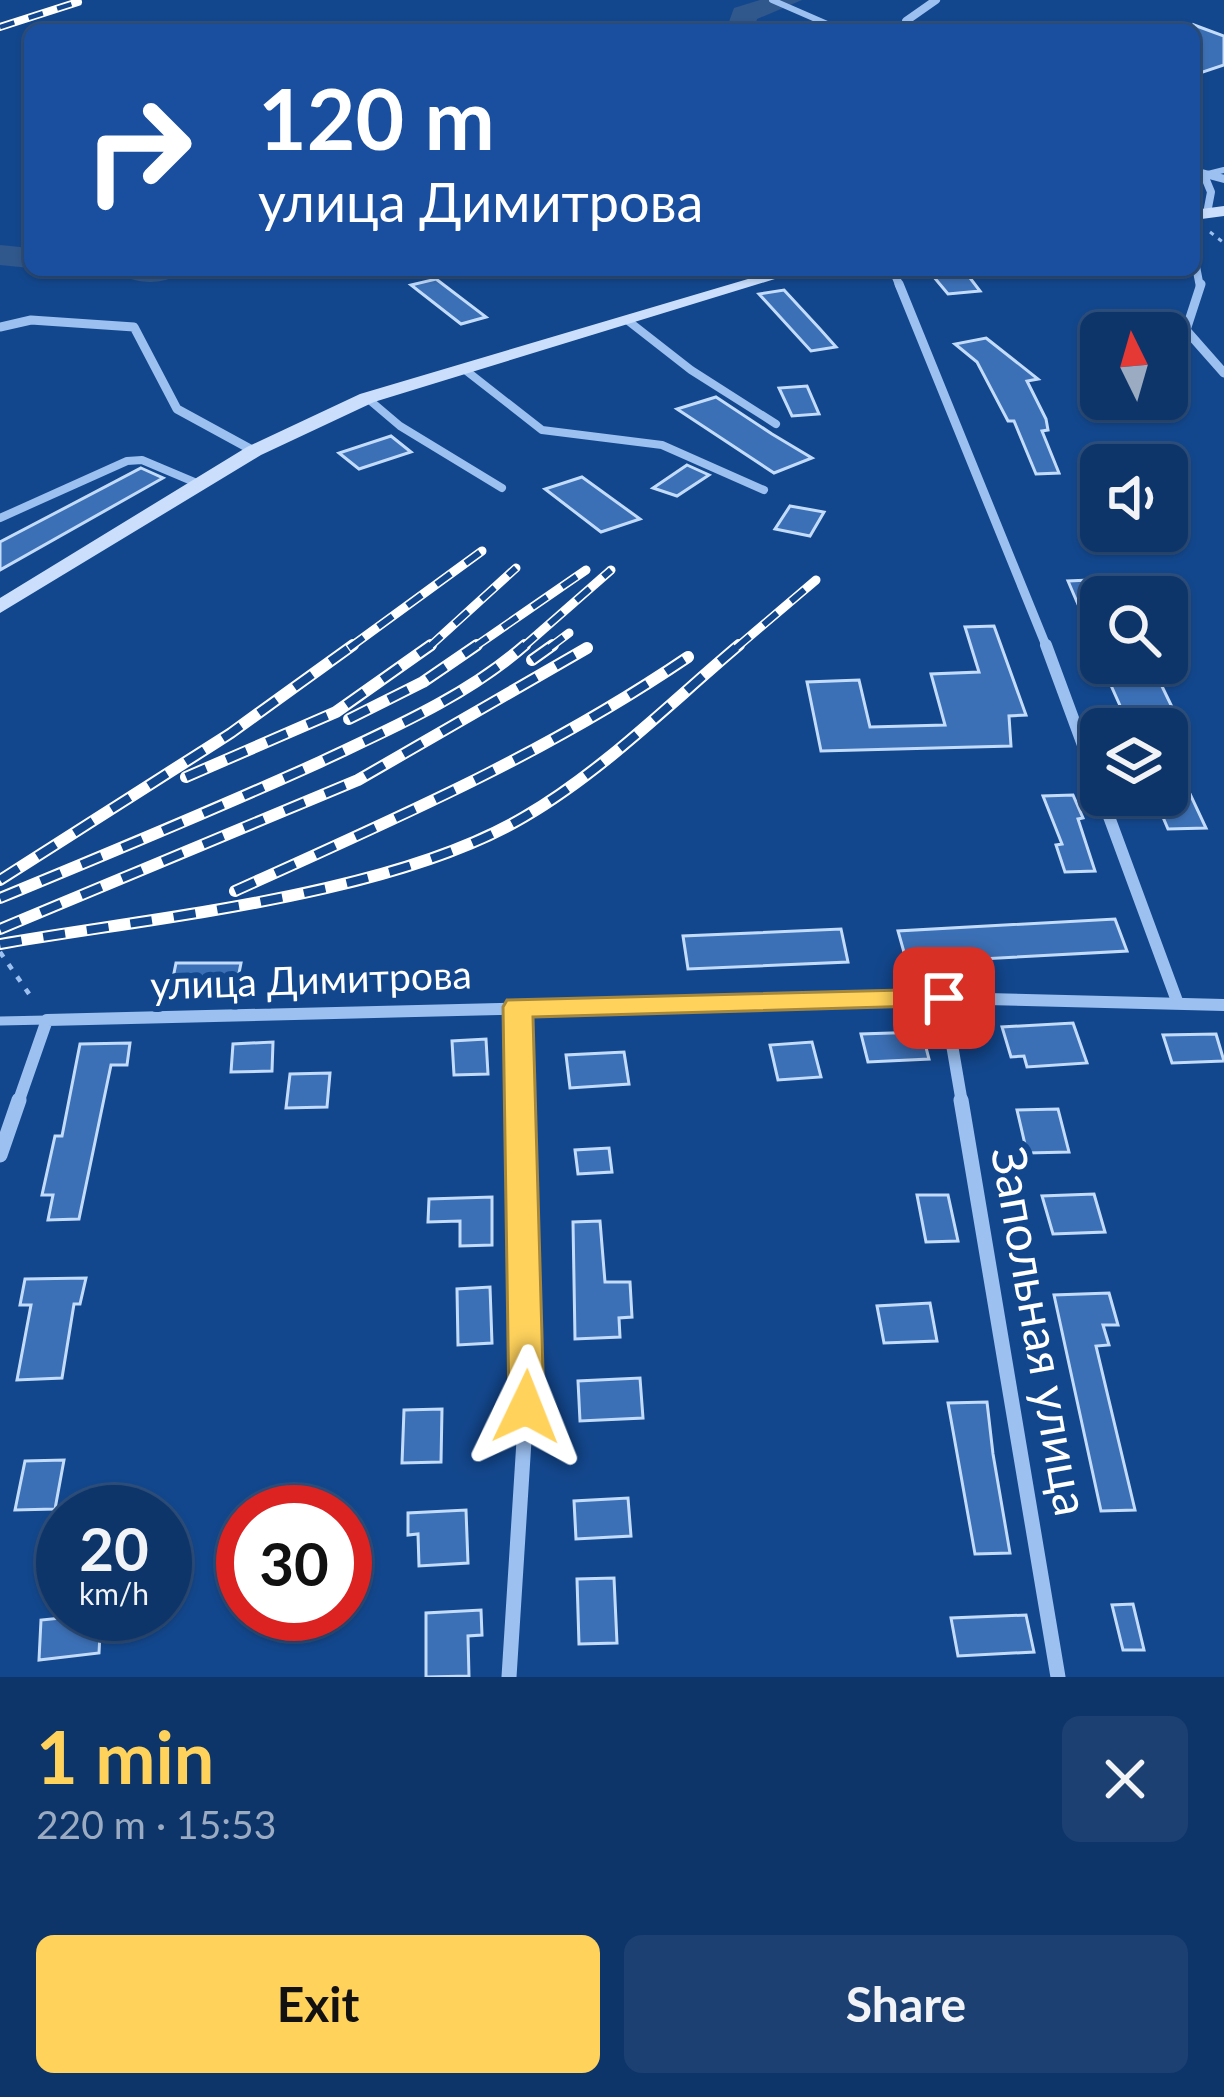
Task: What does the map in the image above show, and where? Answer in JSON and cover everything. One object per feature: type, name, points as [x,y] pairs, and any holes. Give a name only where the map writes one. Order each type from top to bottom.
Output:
[{"type":"street","points":[[907,24],[937,0]]},
{"type":"street","points":[[1200,175],[1211,192],[1208,213]]},
{"type":"street","points":[[0,607],[254,451],[367,398],[767,276]]},
{"type":"street","points":[[896,276],[1007,540],[1080,737]]},
{"type":"street","points":[[1199,276],[1201,285],[1186,330],[1224,373]]},
{"type":"street","points":[[0,327],[31,320],[134,327],[177,409],[254,451]]},
{"type":"street","points":[[1109,816],[1177,1001]]},
{"type":"street","name":"улица Димитрова","points":[[47,1020],[944,998],[1224,1005]]},
{"type":"street","name":"Запольная улица","points":[[944,998],[1058,1677]]},
{"type":"street","points":[[508,1677],[529,1362],[518,1007]]},
{"type":"street","points":[[0,1155],[47,1020]]},
{"type":"lane","points":[[772,0],[827,24]]},
{"type":"lane","points":[[628,320],[691,370],[776,424]]},
{"type":"lane","points":[[464,369],[542,430],[662,445],[764,490]]},
{"type":"lane","points":[[367,398],[400,426],[502,488]]},
{"type":"lane","points":[[0,518],[127,461],[142,460],[200,485]]},
{"type":"lane","points":[[0,1022],[47,1020]]},
{"type":"path","points":[[772,0],[789,8]]},
{"type":"path","points":[[0,952],[47,1020]]},
{"type":"building","points":[[1200,27],[1224,36],[1224,65],[1200,73]]},
{"type":"building","points":[[933,276],[969,276],[980,291],[948,294]]},
{"type":"building","points":[[436,279],[486,317],[461,324],[411,285]]},
{"type":"building","points":[[784,290],[836,347],[811,351],[759,294]]},
{"type":"building","points":[[986,338],[1038,379],[1027,381],[1046,419],[1048,430],[1042,431],[1059,473],[1036,474],[1014,421],[1008,421],[977,362],[955,344]]},
{"type":"building","points":[[807,386],[819,414],[792,416],[779,388]]},
{"type":"building","points":[[716,397],[812,458],[774,473],[677,409]]},
{"type":"building","points":[[391,436],[411,452],[359,469],[339,453]]},
{"type":"building","points":[[687,465],[709,475],[677,496],[653,488]]},
{"type":"building","points":[[141,468],[163,478],[0,570],[0,542]]},
{"type":"building","points":[[582,477],[640,519],[601,532],[545,489]]},
{"type":"building","points":[[790,506],[824,512],[810,536],[775,529]]},
{"type":"building","points":[[1080,580],[1080,609],[1068,581]]},
{"type":"building","points":[[994,626],[1026,715],[1009,716],[1011,746],[821,751],[807,682],[859,680],[870,727],[945,725],[931,674],[979,672],[965,627]]},
{"type":"building","points":[[1110,684],[1161,684],[1172,707],[1155,708],[1121,708]]},
{"type":"building","points":[[1188,787],[1206,828],[1168,829],[1162,816],[1188,816]]},
{"type":"building","points":[[1073,795],[1095,871],[1065,872],[1056,845],[1062,844],[1043,796]]},
{"type":"building","points":[[1115,919],[1127,951],[907,963],[898,931]]},
{"type":"building","points":[[841,929],[848,962],[688,969],[683,936]]},
{"type":"building","points":[[176,963],[241,963],[236,988],[171,988]]},
{"type":"building","points":[[1073,1023],[1087,1063],[1027,1067],[1024,1056],[1011,1057],[1002,1027]]},
{"type":"building","points":[[922,1032],[929,1059],[868,1062],[861,1034]]},
{"type":"building","points":[[1216,1034],[1224,1061],[1172,1063],[1163,1035]]},
{"type":"building","points":[[486,1039],[488,1074],[454,1075],[452,1041]]},
{"type":"building","points":[[273,1042],[272,1071],[231,1072],[233,1044]]},
{"type":"building","points":[[812,1042],[821,1077],[778,1080],[770,1045]]},
{"type":"building","points":[[130,1043],[127,1065],[111,1065],[79,1219],[48,1220],[53,1195],[42,1195],[55,1136],[62,1136],[80,1044]]},
{"type":"building","points":[[624,1052],[629,1084],[570,1088],[566,1055]]},
{"type":"building","points":[[330,1073],[327,1107],[286,1108],[290,1074]]},
{"type":"building","points":[[1058,1109],[1069,1152],[1027,1153],[1017,1110]]},
{"type":"building","points":[[609,1148],[612,1172],[578,1174],[575,1150]]},
{"type":"building","points":[[1094,1194],[1105,1232],[1053,1234],[1042,1196]]},
{"type":"building","points":[[917,1195],[948,1195],[958,1241],[926,1242]]},
{"type":"building","points":[[492,1197],[492,1245],[460,1246],[460,1221],[428,1222],[429,1199]]},
{"type":"building","points":[[600,1221],[605,1282],[630,1282],[632,1317],[619,1318],[620,1337],[575,1339],[573,1222]]},
{"type":"building","points":[[86,1278],[80,1304],[74,1304],[62,1378],[17,1380],[31,1305],[20,1305],[25,1279]]},
{"type":"building","points":[[490,1287],[492,1343],[458,1345],[457,1289]]},
{"type":"building","points":[[1109,1293],[1118,1325],[1103,1325],[1109,1345],[1096,1346],[1135,1510],[1101,1511],[1054,1295]]},
{"type":"building","points":[[930,1303],[937,1341],[884,1343],[877,1306]]},
{"type":"building","points":[[640,1378],[643,1418],[580,1421],[578,1381]]},
{"type":"building","points":[[987,1402],[1010,1553],[975,1554],[948,1403]]},
{"type":"building","points":[[442,1409],[441,1462],[402,1463],[404,1410]]},
{"type":"building","points":[[64,1460],[59,1485],[36,1485],[36,1509],[15,1510],[25,1461]]},
{"type":"building","points":[[628,1498],[631,1536],[576,1539],[574,1501]]},
{"type":"building","points":[[466,1510],[468,1563],[419,1566],[418,1534],[408,1535],[408,1513]]},
{"type":"building","points":[[614,1578],[617,1643],[579,1644],[577,1579]]},
{"type":"building","points":[[1133,1604],[1144,1650],[1123,1650],[1112,1605]]},
{"type":"building","points":[[481,1610],[482,1635],[468,1636],[469,1676],[426,1677],[426,1613]]},
{"type":"building","points":[[1026,1615],[1034,1652],[958,1656],[951,1618]]},
{"type":"building","points":[[40,1641],[100,1641],[99,1653],[39,1660]]},
{"type":"waterway","points":[[742,24],[744,14],[788,0]]},
{"type":"waterway","points":[[0,255],[24,257]]},
{"type":"railway","points":[[0,27],[78,2]]},
{"type":"railway","points":[[349,648],[482,551]]},
{"type":"railway","points":[[428,648],[516,568]]},
{"type":"railway","points":[[473,648],[586,570]]},
{"type":"railway","points":[[522,648],[611,570]]},
{"type":"railway","points":[[736,648],[816,580]]},
{"type":"railway","points":[[553,645],[569,633]]},
{"type":"railway","points":[[0,880],[231,733],[353,645]]},
{"type":"railway","points":[[186,777],[336,712],[431,645]]},
{"type":"railway","points":[[349,719],[423,682],[477,645]]},
{"type":"railway","points":[[0,898],[374,737],[453,696],[525,645]]},
{"type":"railway","points":[[532,660],[553,645]]},
{"type":"railway","points":[[549,648],[553,645]]},
{"type":"railway","points":[[0,944],[270,900],[340,885],[469,844],[524,817],[581,779],[739,645]]},
{"type":"railway","points":[[0,929],[358,780],[587,648]]},
{"type":"railway","points":[[235,891],[522,756],[688,657]]},
{"type":"route","points":[[526,1407],[529,1362],[518,1007],[944,998]]}]
